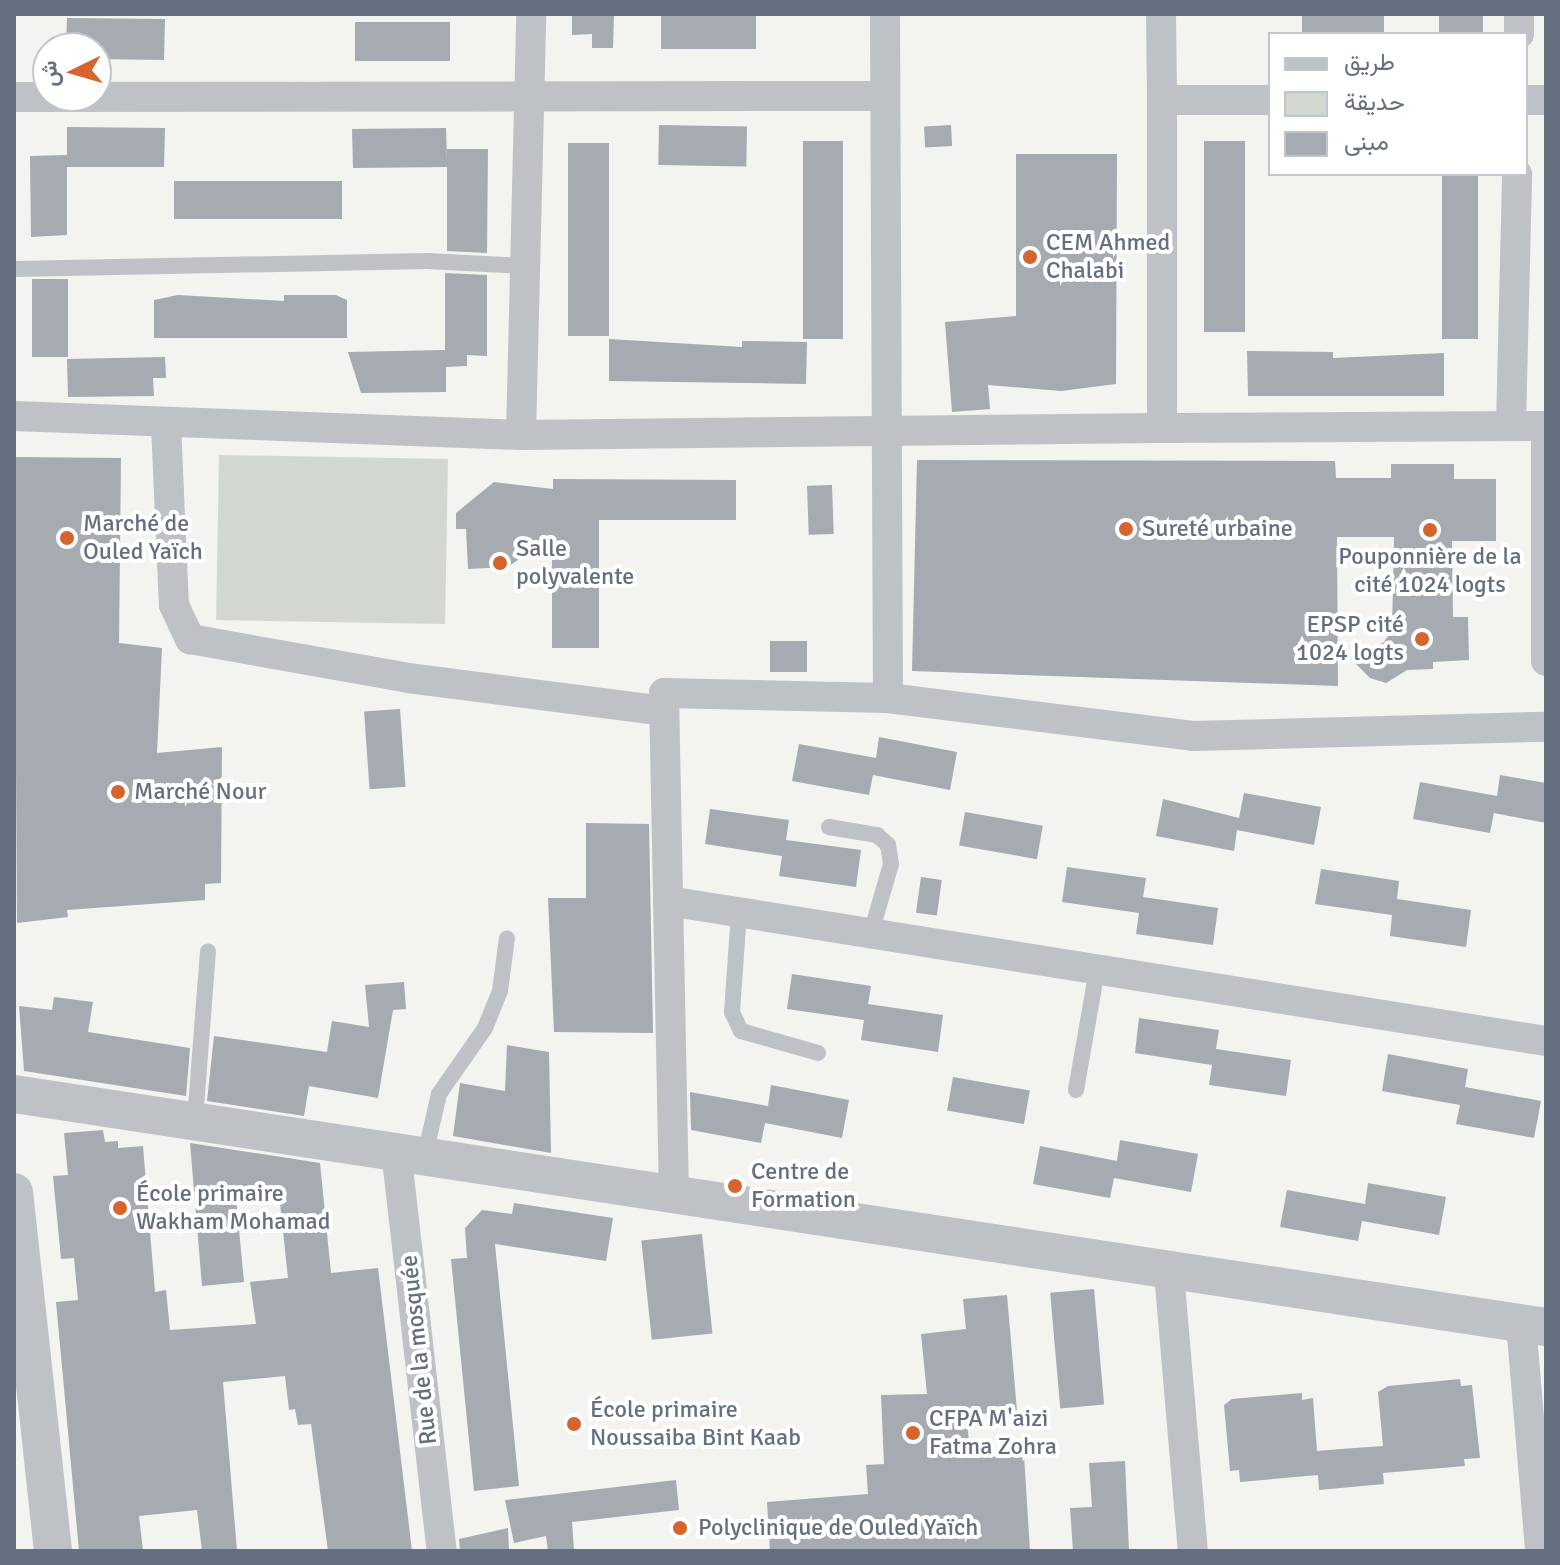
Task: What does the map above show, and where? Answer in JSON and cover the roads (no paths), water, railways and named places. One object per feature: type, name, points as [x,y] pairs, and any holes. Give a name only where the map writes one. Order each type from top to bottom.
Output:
[{"type":"street","points":[[521,435],[531,14]]},
{"type":"street","points":[[885,14],[888,698]]},
{"type":"street","points":[[1161,14],[1162,428]]},
{"type":"street","points":[[14,97],[885,96]]},
{"type":"street","points":[[1162,100],[1268,100]]},
{"type":"street","points":[[1511,425],[1517,176]]},
{"type":"street","points":[[14,416],[521,435],[1546,426]]},
{"type":"street","points":[[166,424],[174,605],[190,639],[408,678],[664,711]]},
{"type":"street","points":[[1546,443],[1546,661]]},
{"type":"street","points":[[674,1197],[664,693],[888,698],[1193,736],[1546,727]]},
{"type":"street","points":[[668,901],[1546,1041]]},
{"type":"street","points":[[14,1094],[411,1152],[674,1197],[1169,1273],[1534,1325],[1540,1551]]},
{"type":"street","name":"Rue de la mosquée","points":[[411,1152],[442,1551]]},
{"type":"street","points":[[14,1192],[53,1551]]},
{"type":"street","points":[[1169,1273],[1193,1551]]},
{"type":"lane","points":[[14,269],[427,261],[526,266]]},
{"type":"lane","points":[[829,827],[877,835],[888,845],[891,864],[871,933]]},
{"type":"lane","points":[[739,912],[732,1012],[741,1031],[818,1053]]},
{"type":"lane","points":[[411,1152],[439,1094],[485,1028],[500,991],[507,938]]},
{"type":"lane","points":[[195,1120],[208,951]]},
{"type":"lane","points":[[1076,1090],[1097,970]]},
{"type":"place","name":"CEM Ahmed Chalabi","points":[[1030,257]]},
{"type":"place","name":"Sureté urbaine","points":[[1126,529]]},
{"type":"place","name":"Pouponnière de la cité 1024 logts","points":[[1430,530]]},
{"type":"place","name":"Marché de Ouled Yaïch","points":[[67,538]]},
{"type":"place","name":"Salle polyvalente","points":[[500,563]]},
{"type":"place","name":"EPSP cité 1024 logts","points":[[1422,639]]},
{"type":"place","name":"Marché Nour","points":[[118,792]]},
{"type":"place","name":"Centre de Formation","points":[[735,1186]]},
{"type":"place","name":"École primaire Wakham Mohamad","points":[[120,1208]]},
{"type":"place","name":"École primaire Noussaiba Bint Kaab","points":[[574,1424]]},
{"type":"place","name":"CFPA M'aizi Fatma Zohra","points":[[913,1433]]},
{"type":"place","name":"Polyclinique de Ouled Yaïch","points":[[680,1528]]}]
